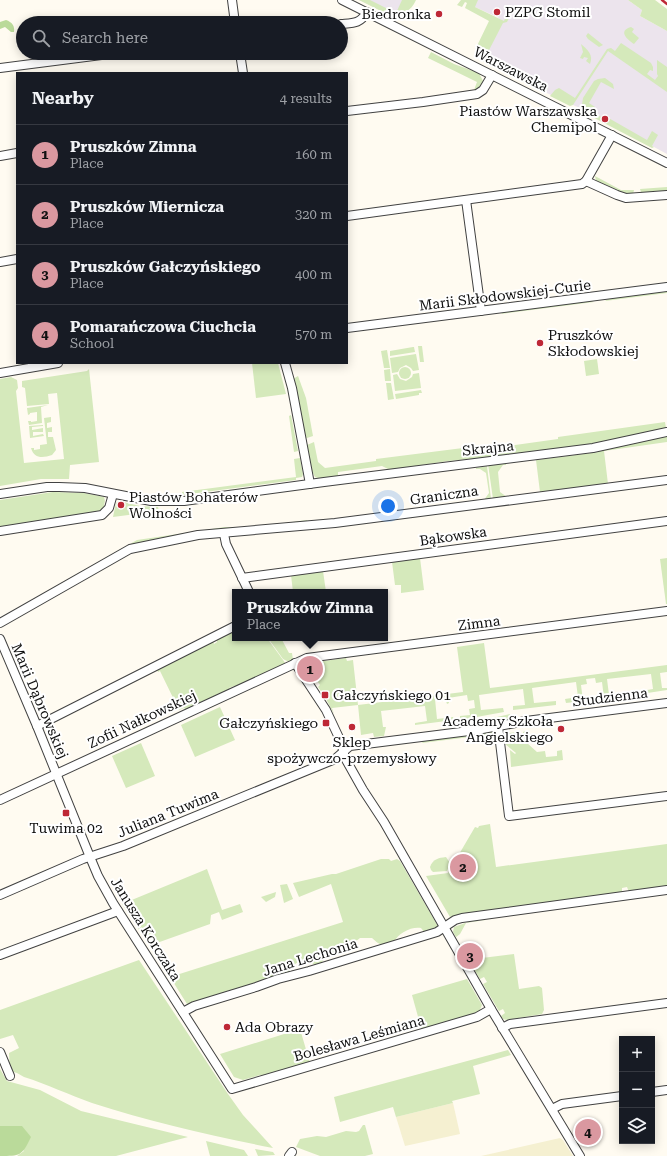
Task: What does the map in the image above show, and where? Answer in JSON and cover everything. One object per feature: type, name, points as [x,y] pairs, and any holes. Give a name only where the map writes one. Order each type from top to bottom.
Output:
[{"type":"street","points":[[232,0],[234,16]]},
{"type":"street","name":"Warszawska","points":[[342,0],[667,163]]},
{"type":"street","points":[[348,23],[360,21],[367,12]]},
{"type":"street","points":[[0,68],[62,60]]},
{"type":"street","points":[[241,60],[243,72]]},
{"type":"street","points":[[348,111],[477,94],[483,90],[492,74]]},
{"type":"street","points":[[348,216],[580,185],[586,181],[612,135]]},
{"type":"street","points":[[0,156],[16,153]]},
{"type":"street","points":[[586,181],[626,198],[667,195]]},
{"type":"street","points":[[466,200],[481,311]]},
{"type":"street","points":[[0,262],[16,259]]},
{"type":"street","name":"Marii Skłodowskiej-Curie","points":[[348,328],[667,287]]},
{"type":"street","points":[[0,373],[52,364]]},
{"type":"street","points":[[285,364],[292,388],[310,484]]},
{"type":"street","name":"Skrajna","points":[[0,494],[59,486],[85,488],[143,500],[172,502],[593,448],[667,432]]},
{"type":"street","name":"Graniczna","points":[[0,623],[130,549],[198,535],[224,534],[335,523],[667,480]]},
{"type":"street","points":[[0,531],[102,515],[109,508],[113,494]]},
{"type":"street","name":"Bąkowska","points":[[242,578],[667,521]]},
{"type":"street","points":[[224,534],[226,544],[248,589]]},
{"type":"street","name":"Zimna","points":[[295,663],[309,657],[667,611]]},
{"type":"street","points":[[37,726],[232,628]]},
{"type":"street","name":"Marii Dąbrowskiej","points":[[0,639],[56,774]]},
{"type":"street","points":[[295,663],[326,710],[341,742],[346,759],[362,790],[384,822],[502,1028],[580,1156]]},
{"type":"street","name":"Zofii Nałkowskiej","points":[[0,800],[295,663]]},
{"type":"street","name":"Studzienna","points":[[344,751],[351,746],[667,703]]},
{"type":"street","points":[[498,726],[509,816],[667,796]]},
{"type":"street","name":"Juliana Tuwima","points":[[0,895],[70,864],[123,846],[335,759],[344,751]]},
{"type":"street","name":"Janusza Korczaka","points":[[56,774],[100,880],[118,911],[232,1088]]},
{"type":"street","name":"Jana Lechonia","points":[[183,1012],[194,1006],[256,987],[278,978],[309,971],[437,932],[458,920],[467,917],[667,890]]},
{"type":"street","points":[[0,955],[118,911]]},
{"type":"street","points":[[502,1028],[510,1024],[667,1003]]},
{"type":"street","name":"Bolesława Leśmiana","points":[[232,1088],[477,1017],[491,1009]]},
{"type":"street","points":[[0,1052],[10,1076]]},
{"type":"street","points":[[655,1092],[667,1090]]},
{"type":"street","points":[[552,1109],[562,1104],[619,1096]]},
{"type":"shaded area","points":[[359,0],[406,0],[396,18]]},
{"type":"shaded area","points":[[474,0],[628,0],[642,10],[640,16],[667,31],[667,154],[602,119],[479,59],[499,18],[475,7],[473,5]]},
{"type":"shaded area","points":[[453,1103],[460,1134],[405,1146],[396,1117]]},
{"type":"shaded area","points":[[560,1138],[563,1140],[573,1156],[481,1156]]},
{"type":"green space","points":[[359,0],[370,0],[396,13],[402,0],[416,0],[409,9],[397,19]]},
{"type":"green space","points":[[461,0],[478,0],[475,7],[504,21],[506,16],[509,18],[507,22],[503,23],[487,54],[498,59],[497,62],[548,88],[545,93],[479,59],[480,56],[475,50],[489,21],[465,8],[467,3],[465,2],[462,7],[457,5]]},
{"type":"green space","points":[[628,0],[655,0],[667,9],[667,31],[640,16],[642,10]]},
{"type":"green space","points":[[6,20],[13,24],[14,32],[11,32],[5,27],[0,29],[0,22]]},
{"type":"green space","points":[[631,27],[634,29],[632,32],[639,38],[634,44],[625,36],[624,33]]},
{"type":"green space","points":[[588,33],[603,45],[599,47],[588,39],[586,36]]},
{"type":"green space","points":[[621,43],[651,63],[653,71],[650,70],[647,74],[655,80],[658,76],[657,60],[667,67],[667,92],[608,51],[573,105],[570,106],[550,96],[559,88],[575,98],[607,49],[611,48],[615,51]]},
{"type":"green space","points":[[581,44],[588,50],[591,58],[590,64],[586,61],[588,58],[580,58],[583,52]]},
{"type":"green space","points":[[431,52],[454,64],[479,73],[483,81],[482,85],[476,91],[462,93],[474,90],[477,82],[428,58]]},
{"type":"green space","points":[[605,78],[613,84],[614,89],[601,82],[589,103],[595,107],[594,113],[601,117],[603,115],[605,116],[647,140],[652,131],[658,135],[652,146],[654,147],[652,148],[581,111],[583,98],[594,81]]},
{"type":"green space","points":[[595,176],[621,190],[634,190],[633,194],[623,194],[596,181]]},
{"type":"green space","points":[[667,187],[667,191],[643,194],[640,189]]},
{"type":"green space","points":[[667,291],[667,293],[605,301],[608,299]]},
{"type":"green space","points":[[591,301],[594,302],[501,314],[504,312]]},
{"type":"green space","points":[[418,346],[422,346],[424,362],[420,362]]},
{"type":"green space","points":[[414,347],[415,352],[390,356],[390,351]]},
{"type":"green space","points":[[387,350],[390,368],[384,368],[381,351]]},
{"type":"green space","points":[[416,354],[419,370],[413,371],[406,365],[400,368],[398,372],[392,373],[390,358]]},
{"type":"green space","points":[[597,359],[599,374],[586,376],[584,361]]},
{"type":"green space","points":[[252,364],[278,364],[286,394],[256,398]]},
{"type":"green space","points":[[405,367],[409,369],[411,373],[409,377],[405,379],[401,377],[399,373],[401,369]]},
{"type":"green space","points":[[89,369],[99,462],[70,465],[69,479],[41,479],[0,486],[0,379],[11,377],[17,380],[18,388],[16,391],[24,463],[64,459],[57,393],[48,394],[49,404],[27,406],[25,388],[22,387],[22,381],[87,371]]},
{"type":"green space","points":[[390,369],[391,381],[385,381],[384,370]]},
{"type":"green space","points":[[419,373],[421,388],[395,391],[393,375],[397,374],[400,379],[406,381],[412,377],[413,374]]},
{"type":"green space","points":[[298,376],[306,398],[313,436],[307,438],[305,437],[293,379]]},
{"type":"green space","points":[[386,383],[391,383],[394,399],[388,400]]},
{"type":"green space","points":[[421,390],[422,393],[419,393],[419,395],[396,399],[395,394]]},
{"type":"green space","points":[[48,405],[41,407],[42,423],[29,425],[28,421],[37,421],[37,412],[30,413],[28,415],[27,408]]},
{"type":"green space","points":[[291,415],[298,451],[294,452],[289,416]]},
{"type":"green space","points":[[51,417],[51,422],[47,423],[47,428],[52,427],[52,432],[48,432],[48,437],[53,437],[56,450],[52,455],[39,457],[32,452],[31,448],[34,448],[34,450],[40,449],[40,445],[47,444],[44,418]]},
{"type":"green space","points":[[665,422],[666,428],[599,446],[527,455],[526,452],[504,456],[448,461],[390,470],[382,466],[338,472],[338,476],[321,479],[315,477],[312,471],[307,445],[314,442],[318,462],[325,468],[376,461],[376,459],[463,448],[464,452]]},
{"type":"green space","points":[[43,425],[32,427],[32,430],[43,428],[43,432],[33,432],[33,436],[43,434],[44,436],[30,438],[29,426]]},
{"type":"green space","points":[[667,434],[667,442],[604,451],[608,484],[540,492],[536,460],[599,452],[599,449]]},
{"type":"green space","points":[[300,458],[303,474],[302,477],[296,478],[296,480],[182,495],[182,492],[296,477],[294,459]]},
{"type":"green space","points":[[506,463],[506,465],[503,465],[498,472],[500,492],[507,497],[493,499],[488,464]]},
{"type":"green space","points":[[487,466],[491,499],[484,500],[489,493],[486,473],[476,468]]},
{"type":"green space","points":[[53,492],[84,493],[104,497],[104,505],[106,506],[100,512],[0,528],[0,500]]},
{"type":"green space","points":[[119,501],[140,506],[158,507],[159,511],[113,517],[116,503]]},
{"type":"green space","points":[[307,520],[308,523],[144,543],[51,592],[49,590],[137,540],[225,527],[256,526]]},
{"type":"green space","points":[[420,558],[424,590],[401,593],[401,585],[395,585],[392,562]]},
{"type":"green space","points":[[667,558],[667,604],[666,604],[660,559]]},
{"type":"green space","points":[[323,571],[326,589],[293,589],[291,575]]},
{"type":"green space","points":[[232,632],[232,641],[269,641],[286,664],[236,687],[234,686],[229,688],[231,690],[186,710],[184,708],[179,710],[160,671],[158,672],[157,670],[213,641],[214,644],[217,642],[217,639]]},
{"type":"green space","points":[[270,641],[283,641],[289,653],[292,653],[293,660],[289,662],[283,659]]},
{"type":"green space","points":[[484,643],[490,688],[667,665],[667,672],[660,673],[662,688],[667,688],[667,690],[641,694],[641,691],[653,689],[651,674],[607,679],[609,695],[631,692],[631,695],[604,698],[602,682],[596,683],[595,678],[586,679],[587,684],[581,685],[583,701],[566,703],[565,699],[578,697],[576,682],[532,688],[534,703],[556,701],[556,705],[513,710],[513,706],[525,705],[523,689],[479,695],[481,710],[503,708],[504,712],[460,720],[460,716],[470,715],[469,709],[475,708],[474,700],[468,701],[467,695],[448,698],[449,703],[447,704],[445,698],[435,699],[437,719],[453,717],[454,720],[415,725],[415,723],[427,721],[425,706],[381,711],[383,727],[386,727],[384,736],[374,737],[373,733],[361,735],[358,705],[463,692],[457,647]]},
{"type":"green space","points":[[346,658],[347,661],[353,660],[358,705],[332,708],[334,714],[325,697],[327,696],[325,693],[323,694],[318,687],[320,685],[312,674],[309,676],[307,665],[310,663]]},
{"type":"green space","points":[[220,707],[235,740],[195,757],[181,725]]},
{"type":"green space","points":[[510,714],[511,720],[485,725],[484,720]]},
{"type":"green space","points":[[550,722],[550,725],[529,728],[530,725]]},
{"type":"green space","points":[[493,731],[496,736],[491,737],[486,735],[422,743],[424,740]]},
{"type":"green space","points":[[525,731],[527,743],[537,752],[545,751],[546,757],[557,756],[557,751],[562,750],[563,760],[511,767],[510,750],[515,754],[516,753],[505,744],[504,739],[508,733],[520,732],[520,735],[515,736],[516,740],[519,739],[522,742],[525,742],[523,732]]},
{"type":"green space","points":[[141,743],[155,776],[126,788],[112,756]]},
{"type":"green space","points":[[490,824],[496,867],[667,844],[667,887],[629,892],[627,887],[622,888],[622,893],[454,918],[452,916],[450,917],[426,876],[448,873],[475,827],[478,828],[479,826]]},
{"type":"green space","points":[[446,857],[450,863],[447,871],[433,872],[431,870],[431,864],[434,861],[438,858]]},
{"type":"green space","points":[[381,859],[389,859],[391,861],[397,859],[400,861],[439,928],[425,933],[421,928],[410,929],[402,933],[394,942],[384,945],[378,943],[372,938],[360,938],[355,942],[350,950],[330,955],[321,964],[316,965],[308,961],[301,961],[293,966],[288,974],[187,1004],[170,977],[343,922],[331,884],[299,897],[293,883],[336,874]]},
{"type":"green space","points":[[207,869],[222,910],[240,904],[243,912],[222,920],[219,912],[211,915],[210,924],[154,944],[152,939],[143,936],[122,904]]},
{"type":"green space","points":[[287,884],[293,899],[284,903],[280,885]]},
{"type":"green space","points":[[276,892],[275,897],[266,902],[261,897]]},
{"type":"green space","points":[[492,919],[466,923],[460,934],[456,937],[453,932],[454,927],[468,922]]},
{"type":"green space","points":[[514,954],[519,989],[539,986],[542,988],[544,1010],[542,1014],[507,1020],[503,1019],[501,1016],[505,1013],[503,1009],[499,1011],[483,984],[487,982],[484,977],[480,979],[468,959],[473,957],[474,959]]},
{"type":"green space","points":[[139,960],[228,1094],[243,1115],[273,1148],[227,1139],[114,1110],[83,1100],[10,1071],[9,1053],[19,1048],[13,1035],[0,1039],[0,1010]]},
{"type":"green space","points":[[467,979],[482,1005],[478,1014],[422,1031],[412,995]]},
{"type":"green space","points":[[300,1029],[310,1063],[264,1077],[260,1075],[243,1080],[234,1077],[220,1054]]},
{"type":"green space","points":[[508,1050],[511,1055],[473,1066],[480,1094],[452,1101],[453,1103],[396,1117],[393,1107],[340,1122],[334,1097]]},
{"type":"green space","points":[[0,1069],[7,1081],[40,1090],[81,1111],[188,1137],[116,1156],[17,1156],[24,1151],[3,1126],[0,1126]]},
{"type":"green space","points":[[363,1125],[365,1125],[373,1154],[365,1156],[320,1156],[296,1147],[300,1139],[317,1136],[326,1137],[346,1131],[356,1132],[359,1131]]},
{"type":"green space","points":[[0,1126],[22,1126],[31,1137],[20,1154],[0,1156]]},
{"type":"green space","points":[[206,1141],[244,1150],[248,1156],[210,1156]]},
{"type":"green space","points":[[255,1149],[273,1152],[275,1155],[258,1156]]},
{"type":"railway","points":[[662,0],[667,4]]},
{"type":"place","name":"PZPG Stomil","points":[[497,12]]},
{"type":"place","name":"Biedronka","points":[[439,14]]},
{"type":"place","name":"Piastów Warszawska Chemipol","points":[[605,119]]},
{"type":"place","name":"Pruszków Skłodowskiej","points":[[540,343]]},
{"type":"place","name":"Piastów Bohaterów Wolności","points":[[121,505]]},
{"type":"place","name":"Pruszków Zimna","points":[[310,669]]},
{"type":"place","name":"Gałczyńskiego 01","points":[[325,695]]},
{"type":"place","name":"Gałczyńskiego","points":[[326,723]]},
{"type":"place","name":"Sklep spożywczo-przemysłowy","points":[[352,727]]},
{"type":"place","name":"Academy Szkoła Angielskiego","points":[[561,729]]},
{"type":"place","name":"Tuwima 02","points":[[66,813]]},
{"type":"place","name":"Pruszków Miernicza","points":[[463,867]]},
{"type":"place","name":"Pruszków Gałczyńskiego","points":[[470,956]]},
{"type":"place","name":"Ada Obrazy","points":[[227,1027]]},
{"type":"place","name":"Pomarańczowa Ciuchcia","points":[[588,1132]]}]
